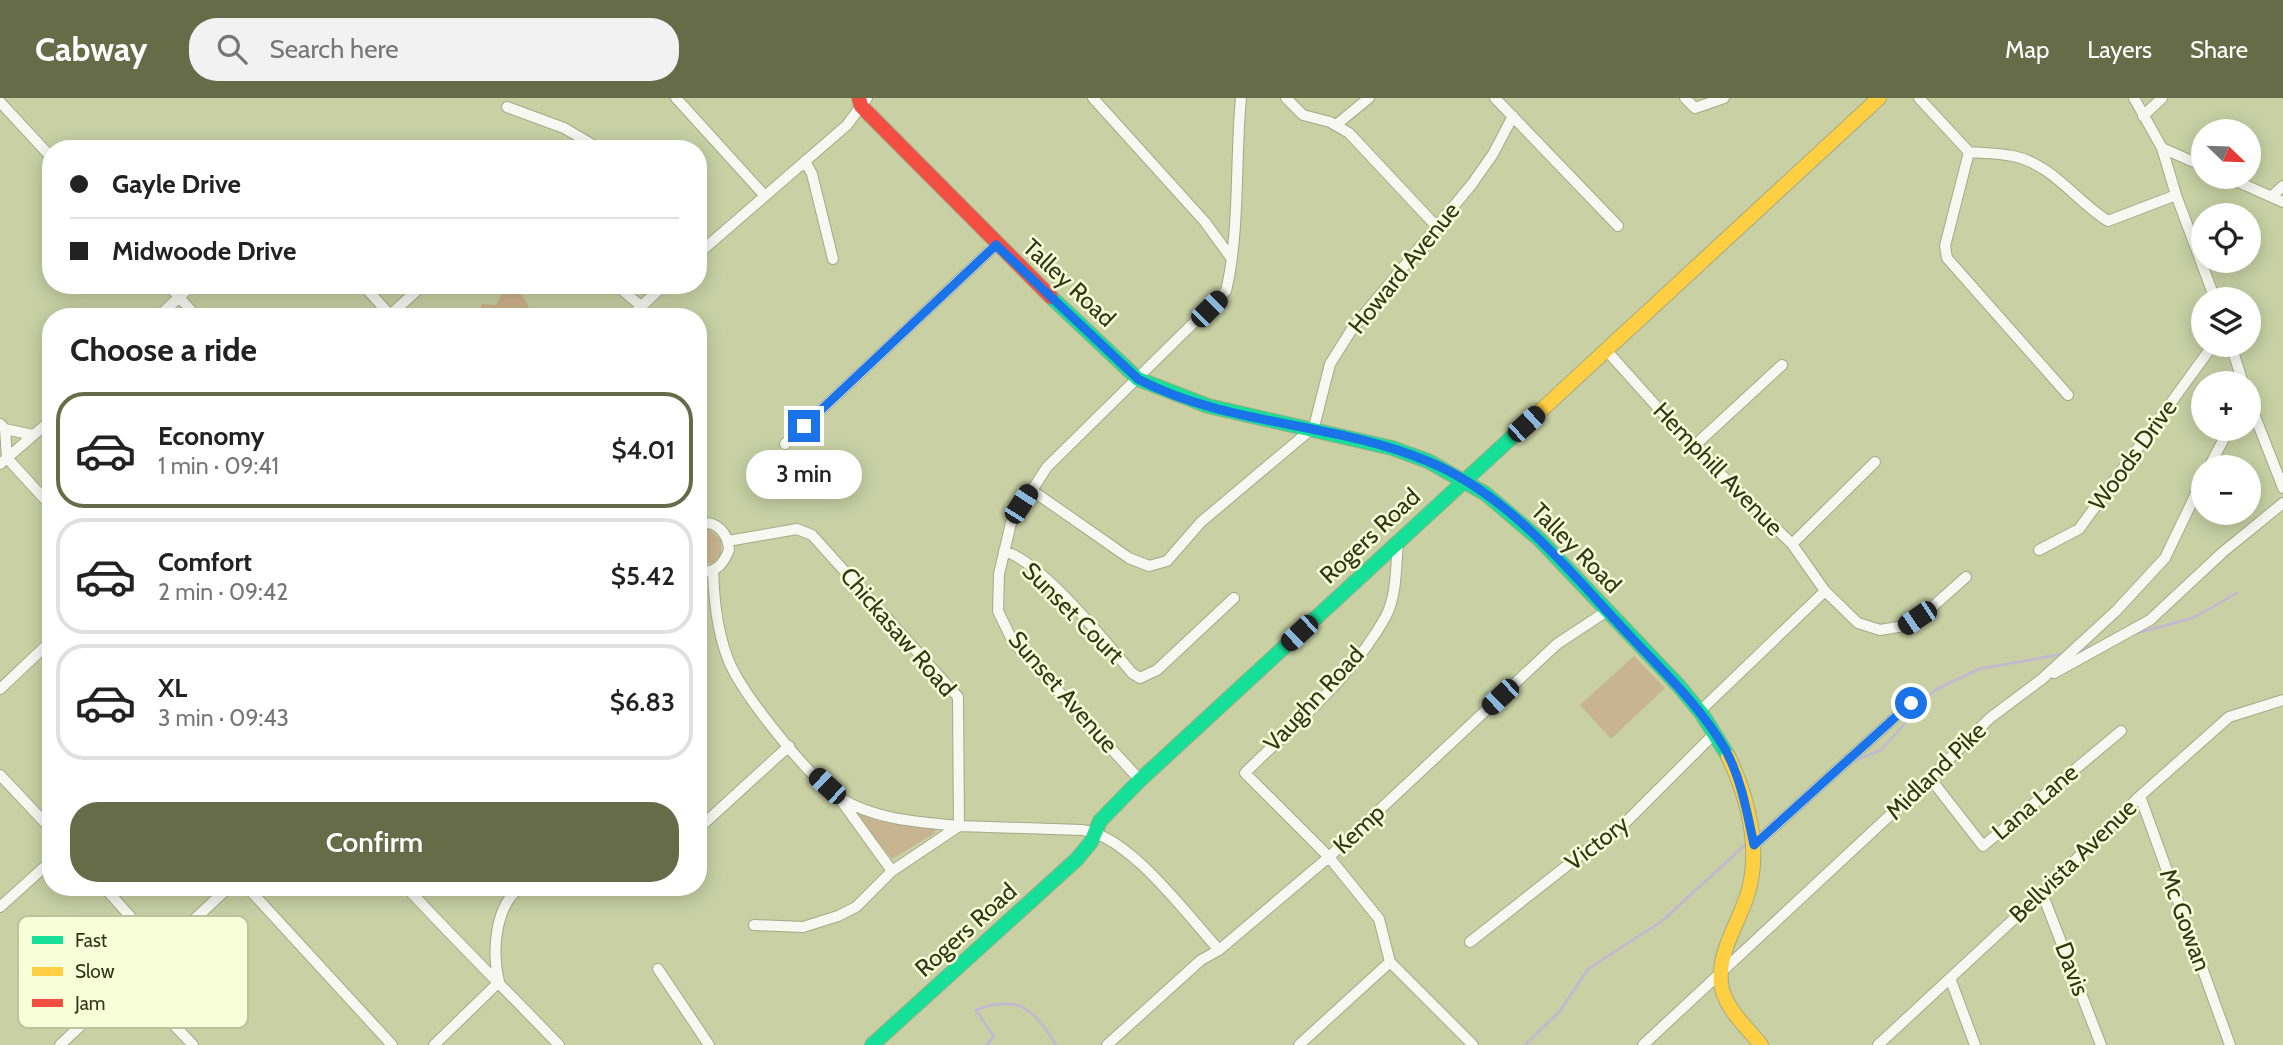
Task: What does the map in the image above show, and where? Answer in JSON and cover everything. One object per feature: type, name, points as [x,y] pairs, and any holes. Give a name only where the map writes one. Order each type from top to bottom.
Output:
[{"type":"street","points":[[676,98],[765,196]]},
{"type":"street","points":[[1093,98],[1205,222],[1232,259]]},
{"type":"street","name":"Sunset Avenue","points":[[1140,780],[1013,642],[998,611],[999,574],[1011,523],[1030,489],[1075,437],[1226,291],[1232,259],[1241,98]]},
{"type":"street","points":[[1286,98],[1303,115],[1336,125],[1349,133],[1437,227]]},
{"type":"street","points":[[1336,125],[1369,98]]},
{"type":"street","points":[[1495,98],[1618,226]]},
{"type":"street","points":[[1685,98],[1695,108],[1724,98]]},
{"type":"street","points":[[1919,98],[1969,152],[2014,156],[2037,165],[2056,177],[2087,207],[2108,221],[2176,195]]},
{"type":"street","points":[[2134,98],[2162,148],[2176,195],[2210,287]]},
{"type":"street","points":[[2143,116],[2162,98]]},
{"type":"street","points":[[707,246],[847,125],[862,101]]},
{"type":"street","name":"Talley Road","points":[[862,101],[996,245],[1138,379],[1166,394],[1197,403],[1314,428],[1426,460],[1466,479],[1519,522],[1607,611],[1700,711],[1726,752],[1742,793],[1754,845],[1751,885],[1728,943],[1721,975]]},
{"type":"street","name":"Rogers Road","points":[[872,1045],[1077,859],[1100,821],[1140,780],[1607,351],[1869,101]]},
{"type":"street","points":[[0,102],[42,147]]},
{"type":"street","points":[[507,107],[564,128],[585,140]]},
{"type":"street","name":"Howard Avenue","points":[[1314,428],[1330,364],[1352,329],[1437,227],[1493,154],[1513,116]]},
{"type":"street","points":[[2162,148],[2191,161]]},
{"type":"street","points":[[1969,152],[1945,246],[1947,258],[2068,395]]},
{"type":"street","points":[[805,161],[812,174],[833,259]]},
{"type":"street","points":[[2272,196],[2283,186]]},
{"type":"street","points":[[2255,189],[2283,201]]},
{"type":"street","points":[[785,444],[996,245]]},
{"type":"street","points":[[176,294],[188,308]]},
{"type":"street","points":[[167,308],[182,294]]},
{"type":"street","points":[[371,294],[384,308]]},
{"type":"street","points":[[400,308],[414,294]]},
{"type":"street","points":[[627,294],[641,306],[654,294]]},
{"type":"street","name":"Hemphill Avenue","points":[[1607,351],[1693,447],[1792,544],[1825,591],[1857,623],[1880,630],[1904,626],[1930,609],[1966,577]]},
{"type":"street","name":"Woods Drive","points":[[2039,550],[2079,529],[2204,357]]},
{"type":"street","points":[[1693,447],[1782,365]]},
{"type":"street","points":[[33,435],[2,427],[3,461],[42,498]]},
{"type":"street","points":[[3,461],[42,428]]},
{"type":"street","points":[[1030,489],[1129,558],[1149,566],[1167,561],[1201,522],[1314,428]]},
{"type":"street","points":[[2261,432],[2283,488]]},
{"type":"street","points":[[1792,544],[1875,462]]},
{"type":"street","points":[[2042,679],[2111,644],[2150,620],[2223,552],[2283,503]]},
{"type":"street","name":"Midland Pike","points":[[1643,1045],[1721,975],[1990,718],[2042,679],[2116,611],[2155,572],[2165,558],[2191,505]]},
{"type":"street","points":[[707,525],[715,525],[728,541],[725,560],[713,571],[707,571]]},
{"type":"street","name":"Chickasaw Road","points":[[728,541],[797,529],[812,535],[958,697],[959,825]]},
{"type":"street","name":"Vaughn Road","points":[[1329,857],[1245,773],[1345,672],[1387,614],[1396,572],[1398,541]]},
{"type":"street","name":"Sunset Court","points":[[1004,551],[1031,568],[1059,593],[1132,673],[1140,678],[1157,670],[1234,597]]},
{"type":"street","points":[[713,571],[719,625],[731,666],[789,746],[839,797],[892,871]]},
{"type":"street","points":[[1700,711],[1825,591]]},
{"type":"street","name":"Kemp","points":[[1107,1045],[1201,960],[1219,950],[1329,857],[1557,644],[1607,611]]},
{"type":"street","points":[[0,689],[42,649]]},
{"type":"street","name":"Bellvista Avenue","points":[[1878,1045],[2042,893],[2140,796],[2229,717],[2283,700]]},
{"type":"street","points":[[1754,845],[1911,703]]},
{"type":"street","name":"Lana Lane","points":[[1930,778],[1983,845],[2121,731]]},
{"type":"street","name":"Victory","points":[[1470,942],[1597,842],[1622,826],[1715,733]]},
{"type":"street","points":[[707,821],[789,746]]},
{"type":"street","points":[[0,775],[42,819]]},
{"type":"street","name":"Mc Gowan","points":[[2140,796],[2230,1045]]},
{"type":"street","points":[[839,797],[874,813],[906,821],[1096,831],[1133,856],[1219,950]]},
{"type":"street","points":[[754,925],[803,927],[838,916],[856,907],[892,871],[959,825]]},
{"type":"street","points":[[1329,857],[1379,919],[1390,962],[1473,1045]]},
{"type":"street","points":[[0,907],[42,869]]},
{"type":"street","name":"Davis","points":[[2042,893],[2101,1045]]},
{"type":"street","points":[[112,896],[130,916]]},
{"type":"street","points":[[197,916],[219,896]]},
{"type":"street","points":[[255,896],[392,1045]]},
{"type":"street","points":[[414,896],[475,962],[499,982],[559,1045]]},
{"type":"street","points":[[499,982],[495,964],[503,908],[513,896]]},
{"type":"street","points":[[1299,1045],[1390,962]]},
{"type":"street","points":[[658,969],[709,1045]]},
{"type":"street","points":[[1721,975],[1725,998],[1761,1045]]},
{"type":"street","points":[[1950,978],[1975,1045]]},
{"type":"street","points":[[433,1045],[499,982]]},
{"type":"street","points":[[60,1045],[79,1028]]},
{"type":"street","points":[[177,1028],[193,1045]]},
{"type":"street","points":[[1455,1045],[1464,1036]]},
{"type":"shaded area","points":[[502,294],[520,294],[529,308],[481,308],[482,304],[496,305]]},
{"type":"shaded area","points":[[707,529],[721,540],[721,555],[713,563],[707,563]]},
{"type":"shaded area","points":[[1634,656],[1665,688],[1611,739],[1580,705]]},
{"type":"shaded area","points":[[859,813],[878,821],[935,829],[935,833],[892,859],[856,815]]},
{"type":"waterway","points":[[2137,633],[2193,618],[2237,593]]},
{"type":"waterway","points":[[2080,650],[2093,646]]},
{"type":"waterway","points":[[1856,760],[1881,750],[1935,690],[1979,669],[2063,654]]},
{"type":"waterway","points":[[1525,1045],[1560,1011],[1588,969],[1662,921],[1746,844]]},
{"type":"waterway","points":[[986,1045],[994,1037],[976,1010],[1003,1004],[1024,1008],[1033,1014],[1056,1045]]},
{"type":"traffic: fast","points":[[1051,297],[1138,379],[1208,406],[1392,448],[1428,461],[1486,494],[1539,539],[1678,685],[1702,714],[1728,756]]},
{"type":"traffic: fast","points":[[872,1045],[1077,859],[1091,842],[1100,821],[1140,780],[1523,427]]},
{"type":"traffic: slow","points":[[1523,427],[1879,98]]},
{"type":"traffic: slow","points":[[1728,756],[1747,806],[1753,861],[1747,896],[1723,960],[1721,983],[1731,1009],[1761,1045]]},
{"type":"traffic: jam","points":[[859,98],[861,106],[1051,297]]},
{"type":"route","points":[[804,426],[996,245],[1138,379],[1166,394],[1314,428],[1426,460],[1466,479],[1490,496],[1607,611],[1700,711],[1726,752],[1742,793],[1754,845],[1911,703]]}]
